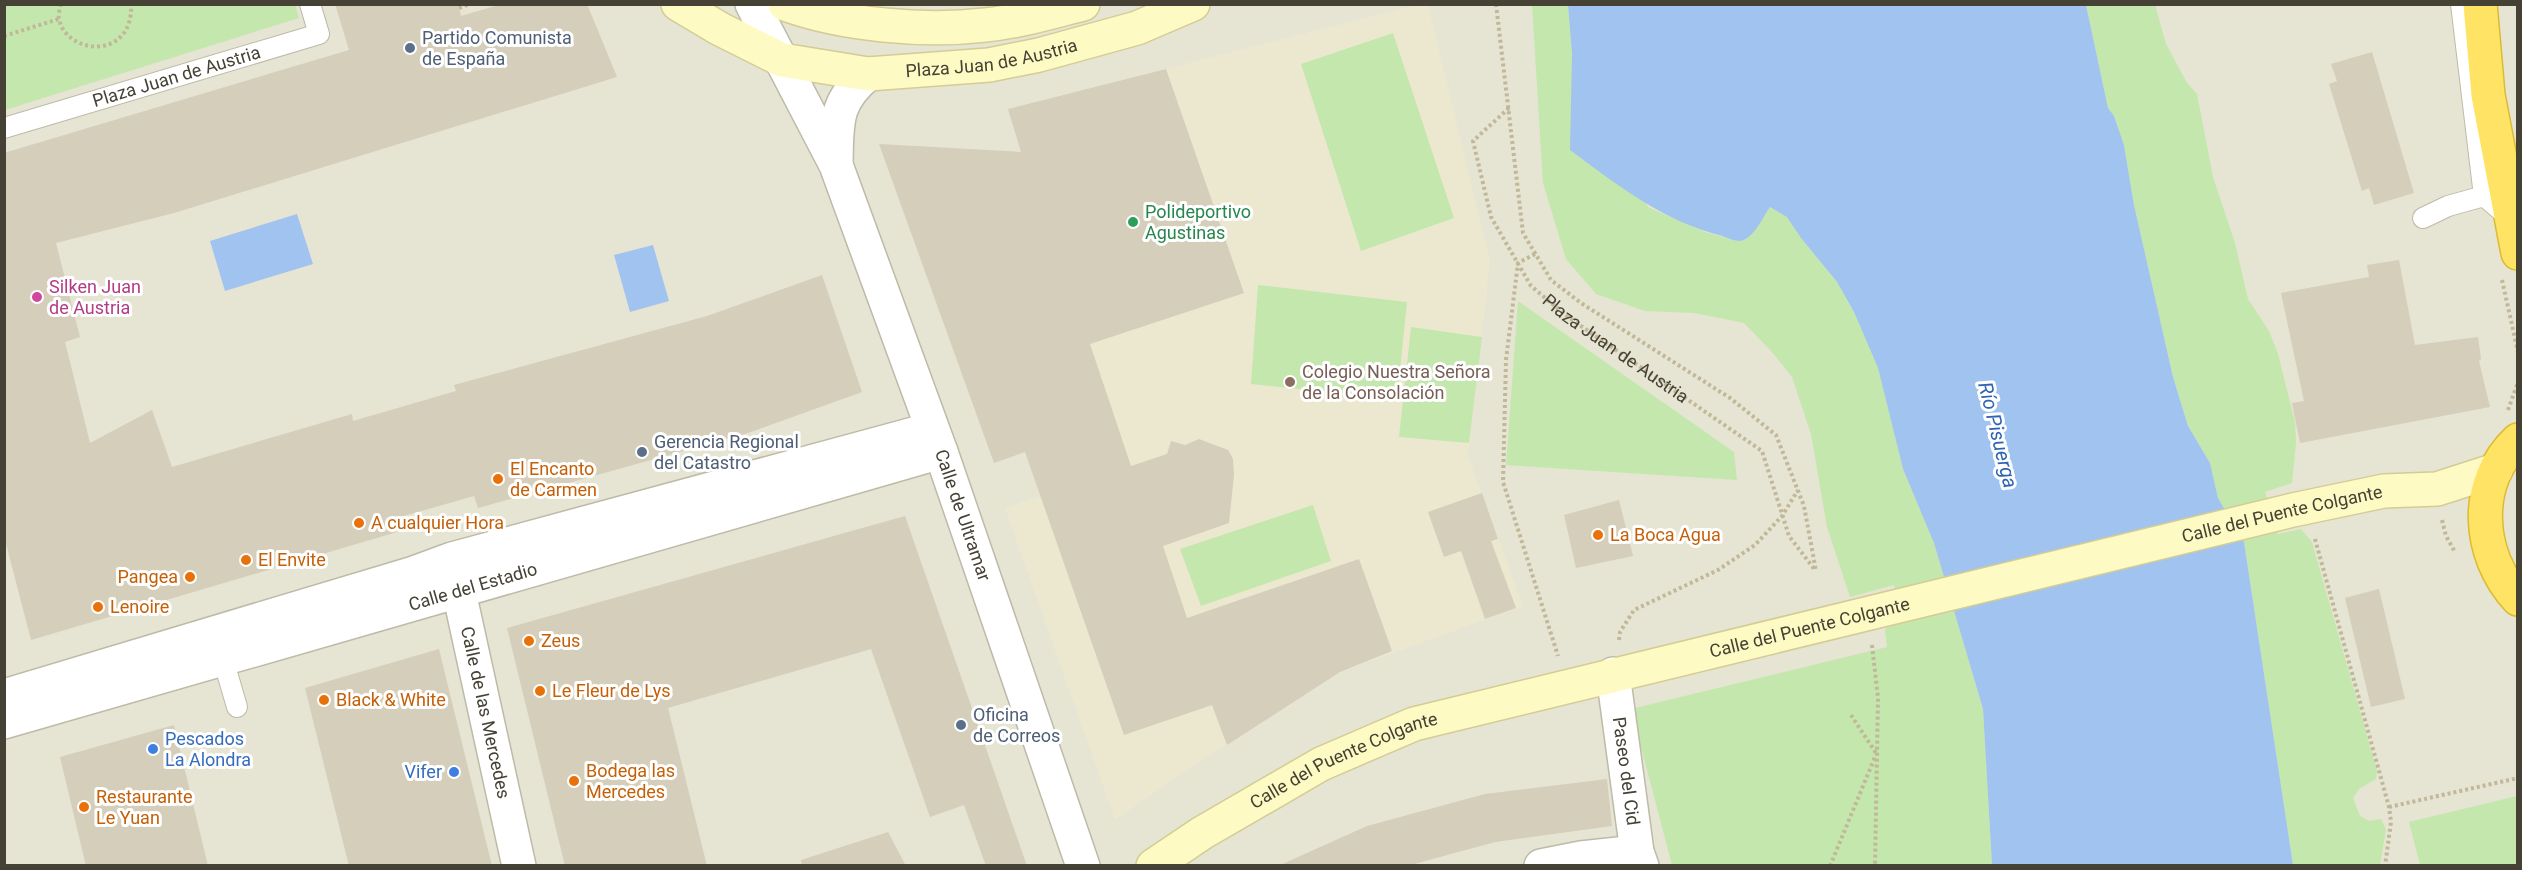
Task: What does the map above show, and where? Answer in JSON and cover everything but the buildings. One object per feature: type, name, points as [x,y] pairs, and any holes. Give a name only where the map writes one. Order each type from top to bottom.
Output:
[{"type":"highway","points":[[2480,4],[2488,95],[2517,253]]},
{"type":"highway","points":[[2517,440],[2496,470],[2487,499],[2485,529],[2491,558],[2505,585],[2517,599]]},
{"type":"street","name":"Plaza Juan de Austria","points":[[678,4],[720,29],[782,60],[868,74],[989,66],[1137,28],[1193,4]]},
{"type":"street","points":[[752,4],[782,60]]},
{"type":"street","name":"Plaza Juan de Austria","points":[[785,4],[856,21],[917,27],[983,26],[1083,4]]},
{"type":"street","name":"Calle de Ultramar","points":[[782,60],[836,165],[936,440],[1083,866]]},
{"type":"street","name":"Calle de Ultramar","points":[[836,165],[838,114],[853,86],[868,74]]},
{"type":"street","name":"Calle del Estadio","points":[[4,696],[414,573],[452,559],[936,440]]},
{"type":"street","name":"Calle del Estadio","points":[[4,722],[459,592],[936,440]]},
{"type":"street","name":"Calle del Puente Colgante","points":[[1167,861],[1321,764],[1414,724],[2299,508],[2384,491],[2437,489],[2496,470]]},
{"type":"street","name":"Calle de las Mercedes","points":[[452,559],[519,866]]},
{"type":"street","name":"Paseo del Cid","points":[[1613,674],[1639,859]]},
{"type":"street","points":[[1541,866],[1581,858],[1639,859]]},
{"type":"lane","name":"Plaza Juan de Austria","points":[[4,128],[319,34],[310,4]]},
{"type":"lane","points":[[2461,4],[2484,196],[2510,218]]},
{"type":"lane","points":[[2423,218],[2448,206],[2484,196]]},
{"type":"lane","points":[[223,659],[237,707]]},
{"type":"path","points":[[60,4],[59,19],[67,32],[90,47],[106,46],[118,40],[130,25],[131,4]]},
{"type":"path","points":[[459,8],[470,4]]},
{"type":"path","points":[[1496,4],[1523,233],[1551,280],[1581,303],[1730,398],[1776,435],[1798,490],[1782,516],[1755,545],[1718,570],[1634,610],[1620,632],[1613,674]]},
{"type":"path","points":[[4,36],[59,19]]},
{"type":"path","name":"Plaza Juan de Austria","points":[[1509,108],[1473,141],[1491,217],[1531,286],[1568,316],[1762,451],[1789,536],[1816,571],[1804,506],[1798,490]]},
{"type":"path","points":[[1535,254],[1518,263],[1506,360],[1503,482],[1560,663]]},
{"type":"path","points":[[2299,508],[2389,807],[2391,822],[2385,866]]},
{"type":"path","points":[[1869,612],[1878,698],[1875,866]]},
{"type":"path","points":[[1851,715],[1877,753]]},
{"type":"path","points":[[1830,866],[1877,753]]},
{"type":"path","points":[[2389,807],[2517,778]]},
{"type":"shaded area","points":[[5,5],[2517,5],[2517,865],[5,865]]},
{"type":"shaded area","name":"Colegio Nuestra Señora de la Consolación","points":[[1417,5],[1428,5],[1490,261],[1468,456],[1523,606],[1340,672],[1184,772],[1115,820],[1005,508],[1130,466],[1008,109]]},
{"type":"green space","points":[[5,4],[295,4],[299,18],[5,110]]},
{"type":"green space","points":[[1532,5],[1568,5],[1572,54],[1648,207],[1705,232],[1737,241],[1745,240],[1758,226],[1770,207],[1788,217],[1801,238],[1837,282],[1854,312],[1878,368],[1903,469],[1934,542],[1983,709],[1992,865],[1672,865],[1631,709],[1887,647],[1885,630],[1889,625],[1902,622],[1894,585],[1850,597],[1827,527],[1811,434],[1792,377],[1772,352],[1744,323],[1694,313],[1645,311],[1596,294],[1566,259],[1543,183]]},
{"type":"green space","points":[[2086,5],[2155,5],[2166,44],[2187,83],[2197,94],[2213,177],[2235,243],[2248,299],[2269,331],[2278,354],[2295,422],[2296,443],[2292,483],[2265,492],[2278,534],[2301,529],[2312,542],[2377,771],[2376,779],[2359,789],[2353,798],[2360,816],[2369,821],[2381,819],[2386,830],[2380,865],[2293,865],[2244,542],[2218,498],[2210,463],[2188,426],[2173,377],[2134,205],[2124,145],[2114,116],[2108,108]]},
{"type":"green space","points":[[1393,33],[1454,218],[1361,251],[1301,64]]},
{"type":"green space","points":[[1258,285],[1407,302],[1397,399],[1251,384]]},
{"type":"green space","points":[[1518,301],[1734,452],[1737,480],[1506,465]]},
{"type":"green space","points":[[1411,327],[1482,337],[1469,443],[1399,437]]},
{"type":"green space","points":[[1313,505],[1331,561],[1201,606],[1180,549]]},
{"type":"green space","points":[[2517,796],[2517,865],[2420,865],[2409,822]]},
{"type":"water","name":"Río Pisuerga","points":[[1568,5],[2086,5],[2108,108],[2114,116],[2124,145],[2134,205],[2173,377],[2188,426],[2210,463],[2218,498],[2244,542],[2293,865],[1992,865],[1983,709],[1934,543],[1903,469],[1878,368],[1854,312],[1837,282],[1787,217],[1770,207],[1756,230],[1742,241],[1733,240],[1679,221],[1660,211],[1624,189],[1570,150],[1572,54]]},
{"type":"water","points":[[297,214],[313,264],[225,291],[210,241]]},
{"type":"water","points":[[653,245],[669,301],[630,312],[614,255]]},
{"type":"place","name":"Partido Comunista de España","points":[[410,48]]},
{"type":"place","name":"Polideportivo Agustinas","points":[[1133,222]]},
{"type":"place","name":"Silken Juan de Austria","points":[[37,297]]},
{"type":"place","name":"Colegio Nuestra Señora de la Consolación","points":[[1290,382]]},
{"type":"place","name":"Gerencia Regional del Catastro","points":[[642,452]]},
{"type":"place","name":"El Encanto de Carmen","points":[[498,479]]},
{"type":"place","name":"A cualquier Hora","points":[[359,523]]},
{"type":"place","name":"La Boca Agua","points":[[1598,535]]},
{"type":"place","name":"El Envite","points":[[246,560]]},
{"type":"place","name":"Pangea","points":[[190,577]]},
{"type":"place","name":"Lenoire","points":[[98,607]]},
{"type":"place","name":"Zeus","points":[[529,641]]},
{"type":"place","name":"Le Fleur de Lys","points":[[540,691]]},
{"type":"place","name":"Black & White","points":[[324,700]]},
{"type":"place","name":"Oficina de Correos","points":[[961,725]]},
{"type":"place","name":"Pescados La Alondra","points":[[153,749]]},
{"type":"place","name":"Vifer","points":[[454,772]]},
{"type":"place","name":"Bodega las Mercedes","points":[[574,781]]},
{"type":"place","name":"Restaurante Le Yuan","points":[[84,807]]}]
